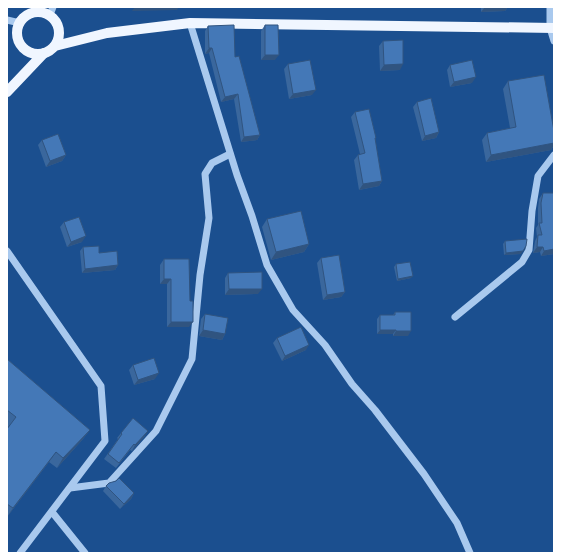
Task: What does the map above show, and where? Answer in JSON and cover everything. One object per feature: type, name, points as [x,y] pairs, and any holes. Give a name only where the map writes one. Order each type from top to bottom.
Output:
[{"type":"main road","points":[[51,11],[58,26],[59,33],[55,46],[50,51],[44,53],[30,53],[20,44],[17,30],[20,23],[24,17],[30,14],[51,11]]},
{"type":"main road","points":[[55,46],[107,33],[190,23],[552,28]]},
{"type":"main road","points":[[7,92],[44,53]]},
{"type":"street","points":[[550,7],[554,41]]},
{"type":"street","points":[[7,20],[20,23]]},
{"type":"street","points":[[190,23],[230,154],[252,216],[267,265],[293,310],[325,345],[352,384],[375,410],[424,474],[457,523],[470,553]]},
{"type":"street","points":[[70,488],[109,482],[156,431],[192,359],[200,275],[209,218],[205,174],[212,164],[230,154]]},
{"type":"street","points":[[454,317],[522,262],[529,250],[532,211],[538,176],[554,155]]},
{"type":"street","points":[[7,250],[101,386],[105,441],[20,553]]},
{"type":"street","points":[[52,512],[85,553]]},
{"type":"building","points":[[234,25],[235,57],[239,56],[260,135],[244,137],[238,94],[225,97],[212,48],[209,48],[208,26]]},
{"type":"building","points":[[265,25],[278,25],[279,55],[265,55]]},
{"type":"building","points":[[403,40],[403,64],[384,65],[383,41]]},
{"type":"building","points":[[310,60],[316,90],[293,94],[288,64]]},
{"type":"building","points":[[472,60],[476,77],[454,82],[450,65]]},
{"type":"building","points":[[544,75],[554,131],[554,143],[491,155],[487,133],[516,127],[508,81]]},
{"type":"building","points":[[431,98],[439,132],[425,136],[417,102]]},
{"type":"building","points":[[369,109],[376,138],[382,181],[363,184],[358,155],[365,153],[355,112]]},
{"type":"building","points":[[58,134],[66,155],[50,161],[42,140]]},
{"type":"building","points":[[543,193],[554,193],[554,249],[544,251],[543,247],[537,247],[538,235],[542,235],[539,223],[542,223],[541,203]]},
{"type":"building","points":[[301,211],[309,244],[276,252],[267,219]]},
{"type":"building","points":[[79,217],[86,236],[71,242],[64,222]]},
{"type":"building","points":[[527,239],[526,246],[523,251],[506,253],[505,241]]},
{"type":"building","points":[[99,246],[99,253],[117,251],[118,265],[85,269],[83,247]]},
{"type":"building","points":[[339,255],[345,292],[327,295],[321,258]]},
{"type":"building","points":[[164,259],[189,259],[190,301],[193,301],[193,322],[171,322],[171,279],[164,279]]},
{"type":"building","points":[[410,262],[413,276],[398,279],[396,264]]},
{"type":"building","points":[[262,272],[262,289],[229,289],[228,273]]},
{"type":"building","points":[[395,312],[411,312],[411,331],[380,330],[380,315],[395,315]]},
{"type":"building","points":[[205,314],[228,318],[225,334],[203,330]]},
{"type":"building","points":[[301,327],[309,345],[285,356],[277,338]]},
{"type":"building","points":[[154,358],[159,373],[138,380],[133,365]]},
{"type":"building","points":[[7,359],[90,430],[63,458],[56,452],[13,508],[7,504],[7,429],[16,417],[7,410]]},
{"type":"building","points":[[133,418],[148,431],[135,445],[134,444],[119,463],[108,454],[122,434],[121,433]]},
{"type":"building","points":[[119,478],[134,493],[124,504],[106,486]]}]
